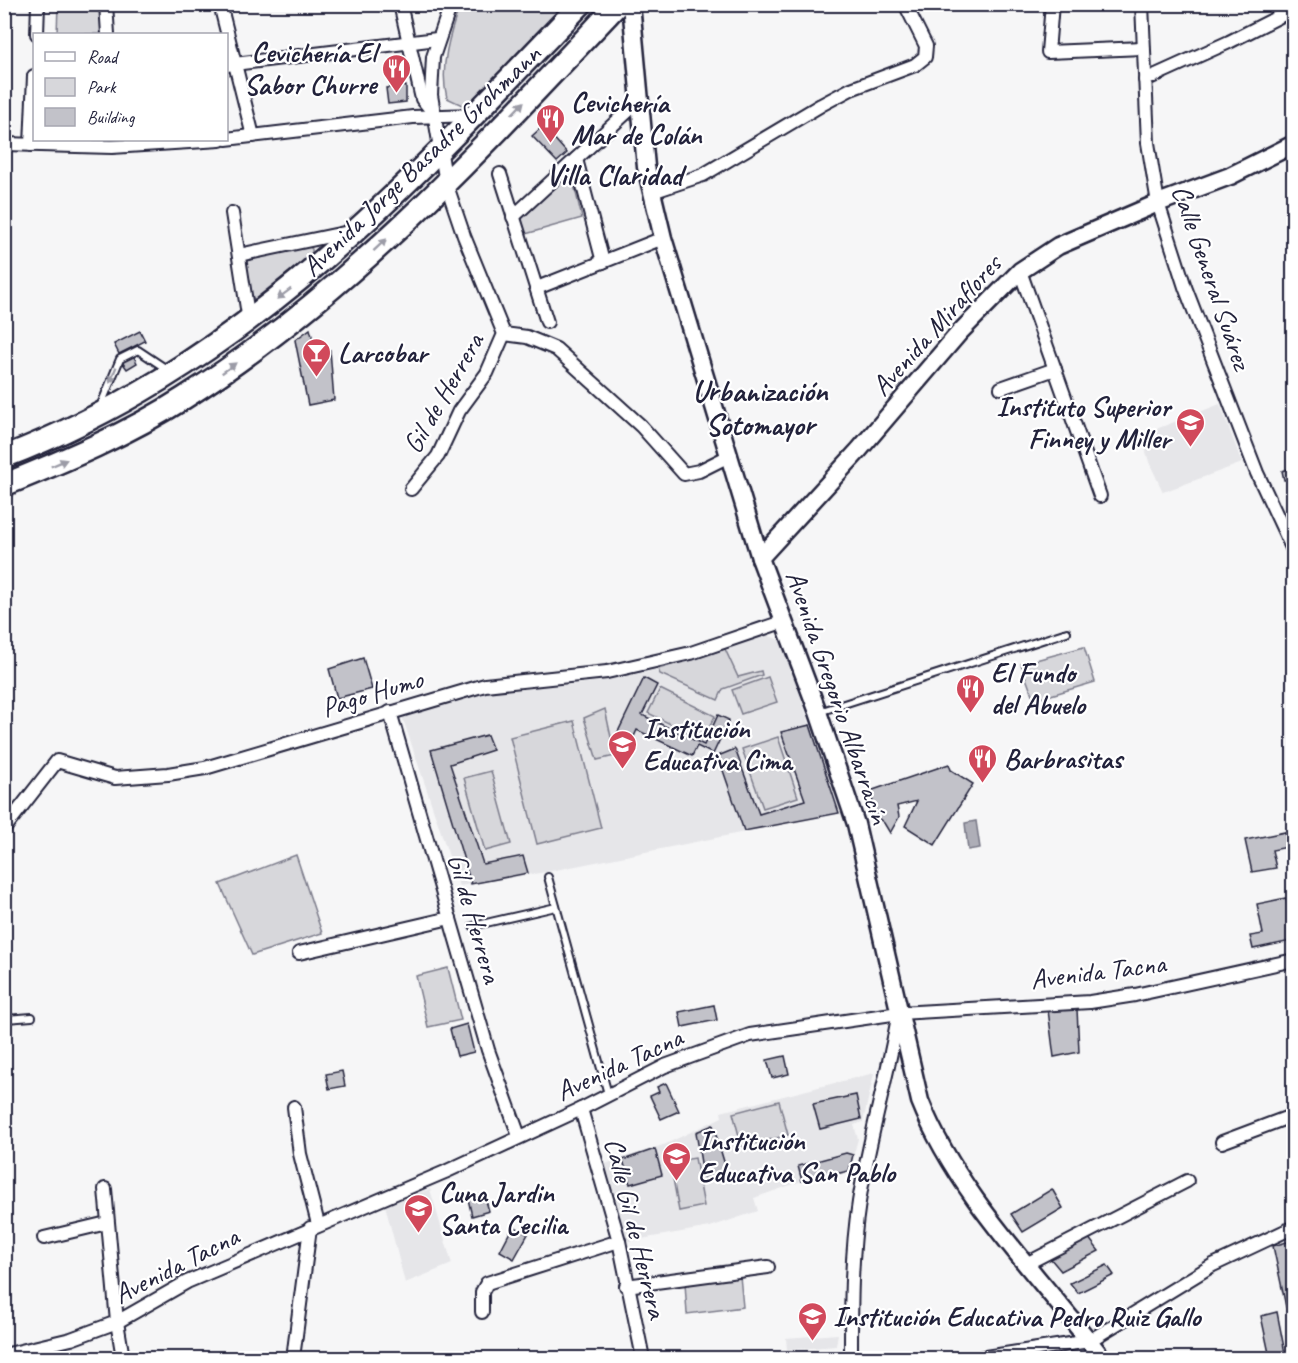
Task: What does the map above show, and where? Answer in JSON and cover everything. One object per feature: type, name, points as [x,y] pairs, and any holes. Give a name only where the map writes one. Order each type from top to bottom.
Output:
[{"type":"highway","name":"Avenida Jorge Basadre Grohmann","points":[[4,457],[97,416],[173,373],[249,321],[292,288],[359,229],[440,151],[581,4]]},
{"type":"highway","name":"Avenida Jorge Basadre Grohmann","points":[[4,485],[88,450],[187,396],[268,339],[316,301],[447,183],[618,4]]},
{"type":"highway","points":[[173,373],[187,396]]},
{"type":"street","points":[[37,33],[38,4]]},
{"type":"street","points":[[106,4],[108,33]]},
{"type":"street","points":[[220,4],[225,33]]},
{"type":"street","points":[[400,4],[422,99],[435,115]]},
{"type":"street","name":"Gil de Herrera","points":[[411,489],[438,456],[459,411],[488,373],[504,334],[464,236],[447,183],[440,151],[430,78],[437,39],[451,4]]},
{"type":"street","name":"Avenida Gregorio Albarracín","points":[[631,4],[652,192],[663,238],[731,455],[760,558],[818,712],[861,846],[915,1083],[934,1134],[954,1167],[1026,1264],[1102,1359]]},
{"type":"street","points":[[652,192],[703,175],[851,89],[915,65],[926,57],[926,46],[905,4]]},
{"type":"street","points":[[1052,4],[1047,52],[1143,48]]},
{"type":"street","name":"Calle General Suárez","points":[[1142,4],[1148,143],[1158,202],[1185,287],[1257,473],[1293,552]]},
{"type":"street","points":[[1145,80],[1229,42],[1293,9]]},
{"type":"street","points":[[231,64],[437,39]]},
{"type":"street","points":[[228,48],[253,136]]},
{"type":"street","points":[[31,146],[33,99]]},
{"type":"street","points":[[513,217],[640,100]]},
{"type":"street","points":[[228,139],[435,115],[474,116]]},
{"type":"street","points":[[4,144],[31,146],[184,141]]},
{"type":"street","name":"Avenida Miraflores","points":[[760,558],[859,450],[959,333],[1020,271],[1058,246],[1158,202],[1230,176],[1293,144]]},
{"type":"street","points":[[576,159],[603,262]]},
{"type":"street","points":[[500,174],[547,322]]},
{"type":"street","points":[[232,213],[249,321]]},
{"type":"street","points":[[239,255],[359,229]]},
{"type":"street","points":[[537,288],[663,238]]},
{"type":"street","points":[[1020,271],[1100,496]]},
{"type":"street","points":[[504,334],[527,337],[556,349],[641,426],[684,474],[699,471],[731,455]]},
{"type":"street","points":[[1001,388],[1055,369]]},
{"type":"street","name":"Pago Humo","points":[[4,829],[57,761],[115,778],[168,774],[205,768],[485,685],[607,672],[681,655],[785,621]]},
{"type":"street","name":"Gil de Herrera","points":[[390,712],[488,1050],[519,1136]]},
{"type":"street","points":[[299,952],[450,918]]},
{"type":"street","name":"Avenida Tacna","points":[[4,1355],[71,1339],[117,1322],[187,1282],[445,1172],[581,1109],[665,1066],[750,1035],[899,1013],[1090,1002],[1135,995],[1293,960]]},
{"type":"street","points":[[851,1359],[853,1257],[859,1203],[899,1013]]},
{"type":"street","points":[[293,1359],[314,1226],[300,1154],[294,1107]]},
{"type":"street","name":"Calle Gil de Herrera","points":[[581,1109],[619,1241],[626,1286],[643,1359]]},
{"type":"street","points":[[1222,1142],[1293,1115]]},
{"type":"street","points":[[1026,1264],[1187,1181]]},
{"type":"street","points":[[105,1189],[117,1322],[123,1359]]},
{"type":"street","points":[[44,1238],[107,1223]]},
{"type":"street","points":[[979,1359],[1089,1341],[1230,1256],[1293,1227]]},
{"type":"street","points":[[482,1312],[482,1292],[487,1283],[619,1241]]},
{"type":"street","points":[[626,1286],[768,1267]]},
{"type":"lane","points":[[97,416],[120,359],[138,350],[173,373]]},
{"type":"lane","points":[[818,712],[1067,632]]},
{"type":"lane","points":[[548,877],[608,1095]]},
{"type":"lane","points":[[473,926],[556,907]]},
{"type":"lane","points":[[4,991],[6,1019],[32,1017]]},
{"type":"shaded area","name":"Instituto Superior Finney y Miller","points":[[1220,404],[1242,463],[1163,492],[1149,462],[1141,435]]},
{"type":"shaded area","name":"Institución Educativa Cima","points":[[767,635],[782,641],[839,813],[546,872],[459,886],[402,716],[499,690],[578,684],[625,677],[685,662]]},
{"type":"shaded area","points":[[976,821],[980,848],[968,850],[965,823]]},
{"type":"shaded area","points":[[874,1073],[863,1122],[854,1125],[858,1139],[849,1171],[802,1181],[754,1198],[758,1211],[710,1227],[624,1242],[602,1165],[666,1144],[722,1117],[721,1112]]},
{"type":"shaded area","name":"Cuna Jardin Santa Cecilia","points":[[430,1189],[452,1264],[405,1283],[385,1205]]},
{"type":"shaded area","name":"Institución Educativa Pedro Ruiz Gallo","points":[[838,1334],[836,1346],[787,1350],[786,1338]]},
{"type":"green space","points":[[58,5],[102,5],[103,33],[57,33]]},
{"type":"green space","points":[[460,5],[569,5],[473,103],[462,105],[447,98],[444,75],[449,39]]},
{"type":"green space","points":[[570,168],[582,218],[522,235],[517,218]]},
{"type":"green space","points":[[307,245],[312,249],[312,254],[255,299],[251,297],[245,262],[249,257]]},
{"type":"green space","points":[[1084,647],[1095,682],[1034,700],[1021,664]]},
{"type":"green space","points":[[725,649],[738,677],[761,671],[762,675],[723,689],[718,700],[660,674],[658,669]]},
{"type":"green space","points":[[768,677],[777,702],[741,714],[732,690]]},
{"type":"green space","points":[[660,689],[715,716],[703,740],[648,713]]},
{"type":"green space","points":[[605,709],[615,756],[597,760],[584,718]]},
{"type":"green space","points":[[574,721],[601,828],[537,844],[510,737]]},
{"type":"green space","points":[[778,737],[798,797],[763,808],[742,749]]},
{"type":"green space","points":[[491,771],[511,844],[485,851],[464,778]]},
{"type":"green space","points":[[296,855],[322,933],[252,955],[220,884]]},
{"type":"green space","points":[[448,968],[461,1020],[428,1027],[416,976]]},
{"type":"green space","points":[[779,1101],[788,1135],[742,1147],[733,1113]]},
{"type":"green space","points":[[695,1158],[704,1206],[679,1211],[670,1162]]},
{"type":"green space","points":[[740,1276],[743,1307],[687,1314],[685,1283]]},
{"type":"building","name":"Cevichería El Sabor Churre","points":[[406,86],[406,102],[388,104],[386,88]]},
{"type":"building","name":"Cevichería Mar de Colán","points":[[543,126],[567,153],[557,162],[532,136]]},
{"type":"building","name":"Larcobar","points":[[310,329],[317,354],[330,350],[334,400],[308,405],[295,340]]},
{"type":"building","points":[[140,331],[145,341],[119,354],[114,344]]},
{"type":"building","points":[[133,355],[137,363],[127,369],[122,362]]},
{"type":"building","points":[[1294,467],[1294,480],[1284,480],[1282,471]]},
{"type":"building","points":[[363,658],[372,689],[337,698],[329,669]]},
{"type":"building","points":[[644,678],[657,685],[642,715],[704,745],[718,715],[729,720],[713,754],[697,746],[692,756],[637,730],[631,743],[616,736]]},
{"type":"building","points":[[810,725],[839,813],[744,831],[718,756],[735,749],[759,814],[805,800],[781,732]]},
{"type":"building","points":[[487,735],[493,750],[450,764],[483,864],[523,856],[528,873],[471,884],[431,750]]},
{"type":"building","points":[[949,764],[951,770],[973,784],[935,845],[905,826],[917,801],[897,806],[899,817],[890,833],[877,817],[870,791]]},
{"type":"building","points":[[1285,832],[1288,847],[1272,850],[1276,868],[1252,872],[1245,840]]},
{"type":"building","points":[[1286,898],[1290,916],[1294,915],[1294,931],[1289,932],[1291,941],[1253,949],[1250,936],[1263,934],[1257,904]]},
{"type":"building","points":[[714,1005],[717,1020],[682,1027],[679,1012]]},
{"type":"building","points":[[1077,1009],[1079,1052],[1054,1057],[1048,1010]]},
{"type":"building","points":[[467,1024],[474,1052],[457,1056],[450,1029]]},
{"type":"building","points":[[785,1056],[789,1074],[772,1078],[767,1060]]},
{"type":"building","points":[[342,1071],[345,1086],[329,1089],[326,1074]]},
{"type":"building","points":[[666,1083],[679,1111],[661,1119],[650,1096],[659,1092],[657,1087]]},
{"type":"building","points":[[856,1095],[861,1119],[820,1129],[813,1104]]},
{"type":"building","points":[[713,1125],[728,1175],[704,1181],[696,1132]]},
{"type":"building","points":[[655,1149],[662,1175],[630,1184],[623,1160]]},
{"type":"building","points":[[846,1153],[853,1155],[849,1171],[802,1181],[798,1166]]},
{"type":"building","points":[[1052,1189],[1063,1208],[1023,1232],[1011,1214]]},
{"type":"building","points":[[484,1194],[489,1211],[472,1216],[468,1199]]},
{"type":"building","points":[[513,1226],[528,1234],[514,1259],[500,1251]]},
{"type":"building","points":[[1088,1237],[1099,1251],[1061,1271],[1050,1258]]},
{"type":"building","points":[[1294,1240],[1294,1304],[1286,1307],[1273,1246]]},
{"type":"building","points":[[1107,1265],[1114,1275],[1078,1293],[1070,1283]]},
{"type":"building","points":[[1277,1312],[1286,1358],[1270,1358],[1261,1316]]},
{"type":"place","name":"Cevichería El Sabor Churre","points":[[397,94]]},
{"type":"place","name":"Cevichería Mar de Colán","points":[[550,144]]},
{"type":"place","name":"Larcobar","points":[[317,378]]},
{"type":"place","name":"Instituto Superior Finney y Miller","points":[[1191,448]]},
{"type":"place","name":"El Fundo del Abuelo","points":[[970,714]]},
{"type":"place","name":"Institución Educativa Cima","points":[[622,770]]},
{"type":"place","name":"Barbrasitas","points":[[983,784]]},
{"type":"place","name":"Institución Educativa San Pablo","points":[[677,1182]]},
{"type":"place","name":"Cuna Jardin Santa Cecilia","points":[[418,1234]]},
{"type":"place","name":"Institución Educativa Pedro Ruiz Gallo","points":[[812,1342]]},
{"type":"district","name":"Villa Claridad","points":[[614,175]]},
{"type":"district","name":"Urbanización Sotomayor","points":[[760,408]]}]
